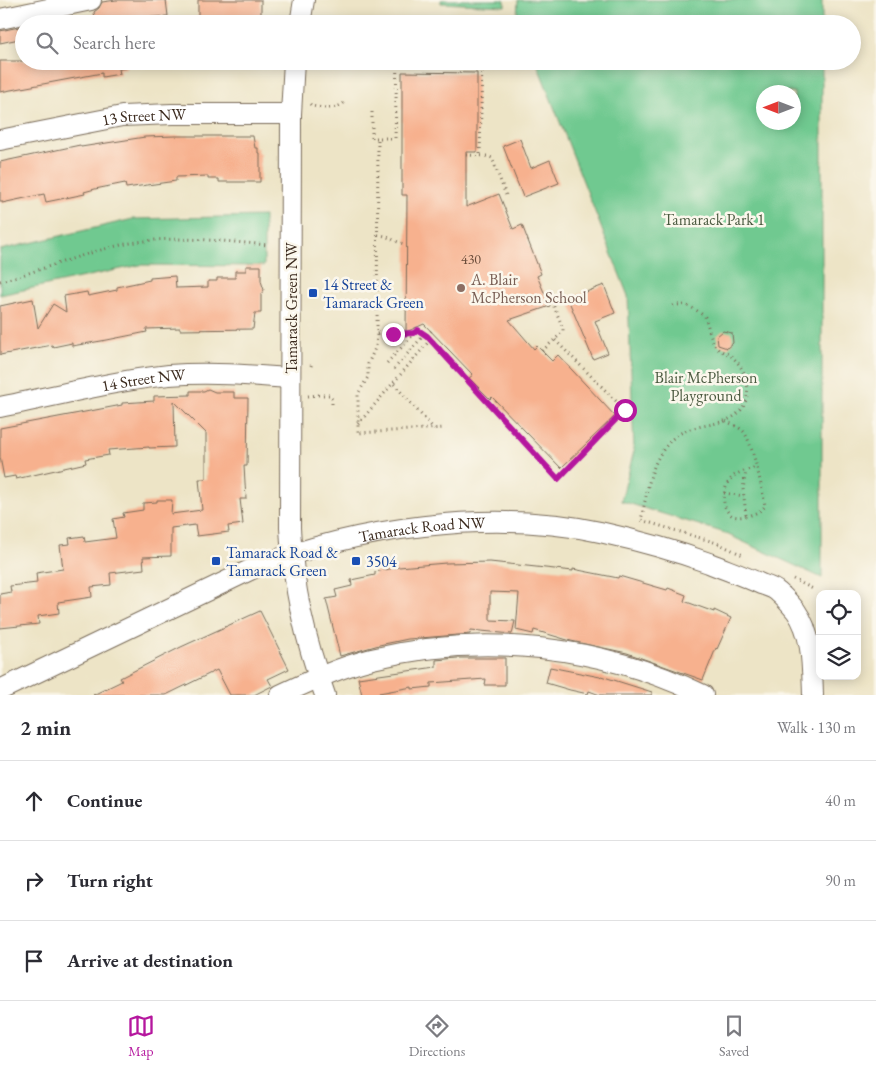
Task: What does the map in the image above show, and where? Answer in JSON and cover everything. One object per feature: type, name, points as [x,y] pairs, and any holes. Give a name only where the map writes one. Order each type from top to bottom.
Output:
[{"type":"street","points":[[19,15],[91,0]]},
{"type":"street","points":[[302,15],[304,0]]},
{"type":"street","points":[[0,19],[15,16]]},
{"type":"street","name":"Tamarack Green NW","points":[[293,70],[291,114],[289,520],[291,554],[301,617],[322,686]]},
{"type":"street","name":"13 Street NW","points":[[0,140],[122,116],[291,114]]},
{"type":"street","name":"14 Street NW","points":[[0,407],[123,382],[167,376],[228,374],[290,378]]},
{"type":"street","name":"Tamarack Road NW","points":[[0,690],[252,569],[291,554],[362,536],[447,524],[486,522],[535,524],[599,532],[662,548],[745,576],[777,591],[797,613],[809,638],[813,695]]},
{"type":"street","points":[[280,695],[322,686],[371,659],[449,647],[485,646],[532,647],[572,652],[616,662],[652,674],[703,695]]},
{"type":"path","points":[[372,112],[370,123],[372,138],[395,138],[396,70]]},
{"type":"path","points":[[480,155],[482,70]]},
{"type":"path","points":[[308,102],[312,106],[329,108],[343,106],[346,102]]},
{"type":"path","points":[[378,138],[377,334],[375,350],[368,364],[368,377],[356,399],[358,433],[444,428]]},
{"type":"path","points":[[466,155],[480,155],[492,158],[507,198]]},
{"type":"path","points":[[378,235],[385,235],[399,244],[406,244]]},
{"type":"path","points":[[0,281],[121,245],[154,240],[190,238],[269,245]]},
{"type":"path","points":[[542,351],[563,332],[550,297]]},
{"type":"path","points":[[641,520],[654,467],[666,446],[673,438],[684,431],[726,421],[739,412],[744,406],[748,387],[746,377],[732,356],[718,348],[711,337],[705,317],[689,306],[673,306]]},
{"type":"path","points":[[394,369],[433,329]]},
{"type":"path","points":[[377,334],[382,332],[400,335],[414,333],[418,330],[431,339],[558,479],[591,442],[625,410],[554,339]]},
{"type":"path","points":[[387,363],[414,333]]},
{"type":"path","points":[[358,424],[431,339]]},
{"type":"path","points":[[394,384],[434,429]]},
{"type":"path","points":[[307,396],[329,395],[333,399],[332,405]]},
{"type":"path","points":[[726,421],[743,431],[751,447],[764,496],[765,506],[763,510],[752,515],[730,514],[726,509],[724,493],[732,477],[756,468]]},
{"type":"path","points":[[746,471],[743,489],[746,516]]},
{"type":"path","points":[[724,493],[744,496]]},
{"type":"green space","points":[[441,0],[505,0],[505,6],[441,3]]},
{"type":"green space","points":[[518,0],[822,0],[822,15],[517,15]]},
{"type":"green space","name":"Tamarack Park 1","points":[[540,70],[822,70],[822,578],[722,532],[621,501],[634,451],[628,296]]},
{"type":"green space","points":[[264,216],[264,266],[140,265],[0,295],[0,250],[133,219]]},
{"type":"building","points":[[116,0],[166,0],[168,15],[94,15],[94,12],[102,2]]},
{"type":"building","points":[[198,0],[261,0],[261,15],[198,15]]},
{"type":"building","points":[[15,28],[15,40],[0,43],[0,31]]},
{"type":"building","points":[[0,61],[15,61],[15,70],[119,70],[120,74],[102,77],[102,73],[0,92]]},
{"type":"building","name":"A. Blair McPherson School","points":[[402,72],[477,73],[477,152],[466,152],[466,207],[499,194],[513,229],[522,225],[541,274],[537,276],[550,306],[509,320],[534,349],[537,346],[552,361],[558,355],[615,416],[561,468],[492,397],[490,399],[469,378],[473,375],[424,324],[406,332],[407,195],[402,195]]},
{"type":"building","points":[[253,136],[255,148],[258,148],[258,153],[260,153],[260,182],[219,182],[219,179],[208,179],[208,176],[176,177],[176,181],[126,188],[125,183],[46,202],[44,194],[2,203],[0,201],[0,162],[80,145],[81,147],[145,137]]},
{"type":"building","points":[[520,139],[531,168],[550,160],[559,183],[523,197],[503,146]]},
{"type":"building","points":[[246,266],[261,266],[261,281],[264,290],[261,294],[261,313],[255,313],[253,329],[146,329],[147,332],[107,340],[72,346],[72,343],[53,347],[52,345],[0,355],[0,306],[33,299],[38,328],[53,304],[66,312],[64,296],[87,292],[88,296],[117,290],[117,287],[150,280],[150,278],[175,276],[176,288],[208,287],[208,281],[217,281],[217,278],[235,278],[235,271],[246,271]]},
{"type":"building","points":[[604,285],[615,313],[595,321],[608,353],[593,359],[568,299]]},
{"type":"building","points":[[723,331],[732,333],[733,343],[727,348],[718,345],[717,336]]},
{"type":"building","points":[[208,389],[215,392],[234,392],[234,398],[248,398],[247,466],[244,466],[246,499],[240,499],[243,524],[228,526],[229,532],[197,536],[195,525],[171,528],[171,556],[143,557],[144,569],[110,573],[111,585],[91,587],[92,597],[58,602],[59,613],[38,616],[39,624],[0,628],[0,594],[11,592],[10,586],[37,583],[36,573],[63,569],[60,545],[70,544],[69,538],[84,536],[85,542],[116,538],[113,519],[124,517],[123,513],[143,510],[143,503],[157,502],[157,500],[172,500],[171,514],[202,510],[199,479],[206,479],[206,433],[174,401],[175,447],[108,450],[109,455],[85,459],[86,463],[16,479],[15,476],[4,478],[0,457],[0,428],[122,405],[122,403],[154,401],[154,396],[190,395],[190,391],[204,391]]},
{"type":"building","points":[[490,562],[573,571],[573,569],[618,578],[619,576],[667,590],[668,588],[686,595],[684,601],[714,612],[714,610],[731,618],[703,680],[627,653],[571,641],[534,630],[533,634],[516,630],[519,593],[490,592],[490,620],[515,621],[512,634],[471,630],[470,634],[408,639],[340,656],[326,599],[337,597],[335,590],[352,586],[351,580],[399,567]]},
{"type":"building","points":[[260,611],[289,669],[268,679],[272,686],[254,695],[230,695],[217,670],[166,695],[93,695],[122,681],[120,678],[181,647]]},
{"type":"building","points":[[505,658],[505,685],[485,685],[486,679],[431,683],[431,687],[412,689],[412,687],[379,693],[380,695],[362,695],[358,678],[436,667],[436,660]]},
{"type":"building","points":[[550,667],[601,676],[652,692],[652,695],[600,695],[589,691],[588,694],[570,690],[546,683]]},
{"type":"place","name":"A. Blair McPherson School","points":[[461,288]]},
{"type":"place","name":"14 Street & Tamarack Green","points":[[313,293]]},
{"type":"place","name":"Tamarack Road & Tamarack Green","points":[[216,561]]},
{"type":"place","name":"3504","points":[[356,561]]},
{"type":"route","points":[[393,334],[414,333],[418,330],[431,339],[558,479],[625,410]]},
{"type":"park label","name":"Blair McPherson Playground","points":[[706,386]]}]
